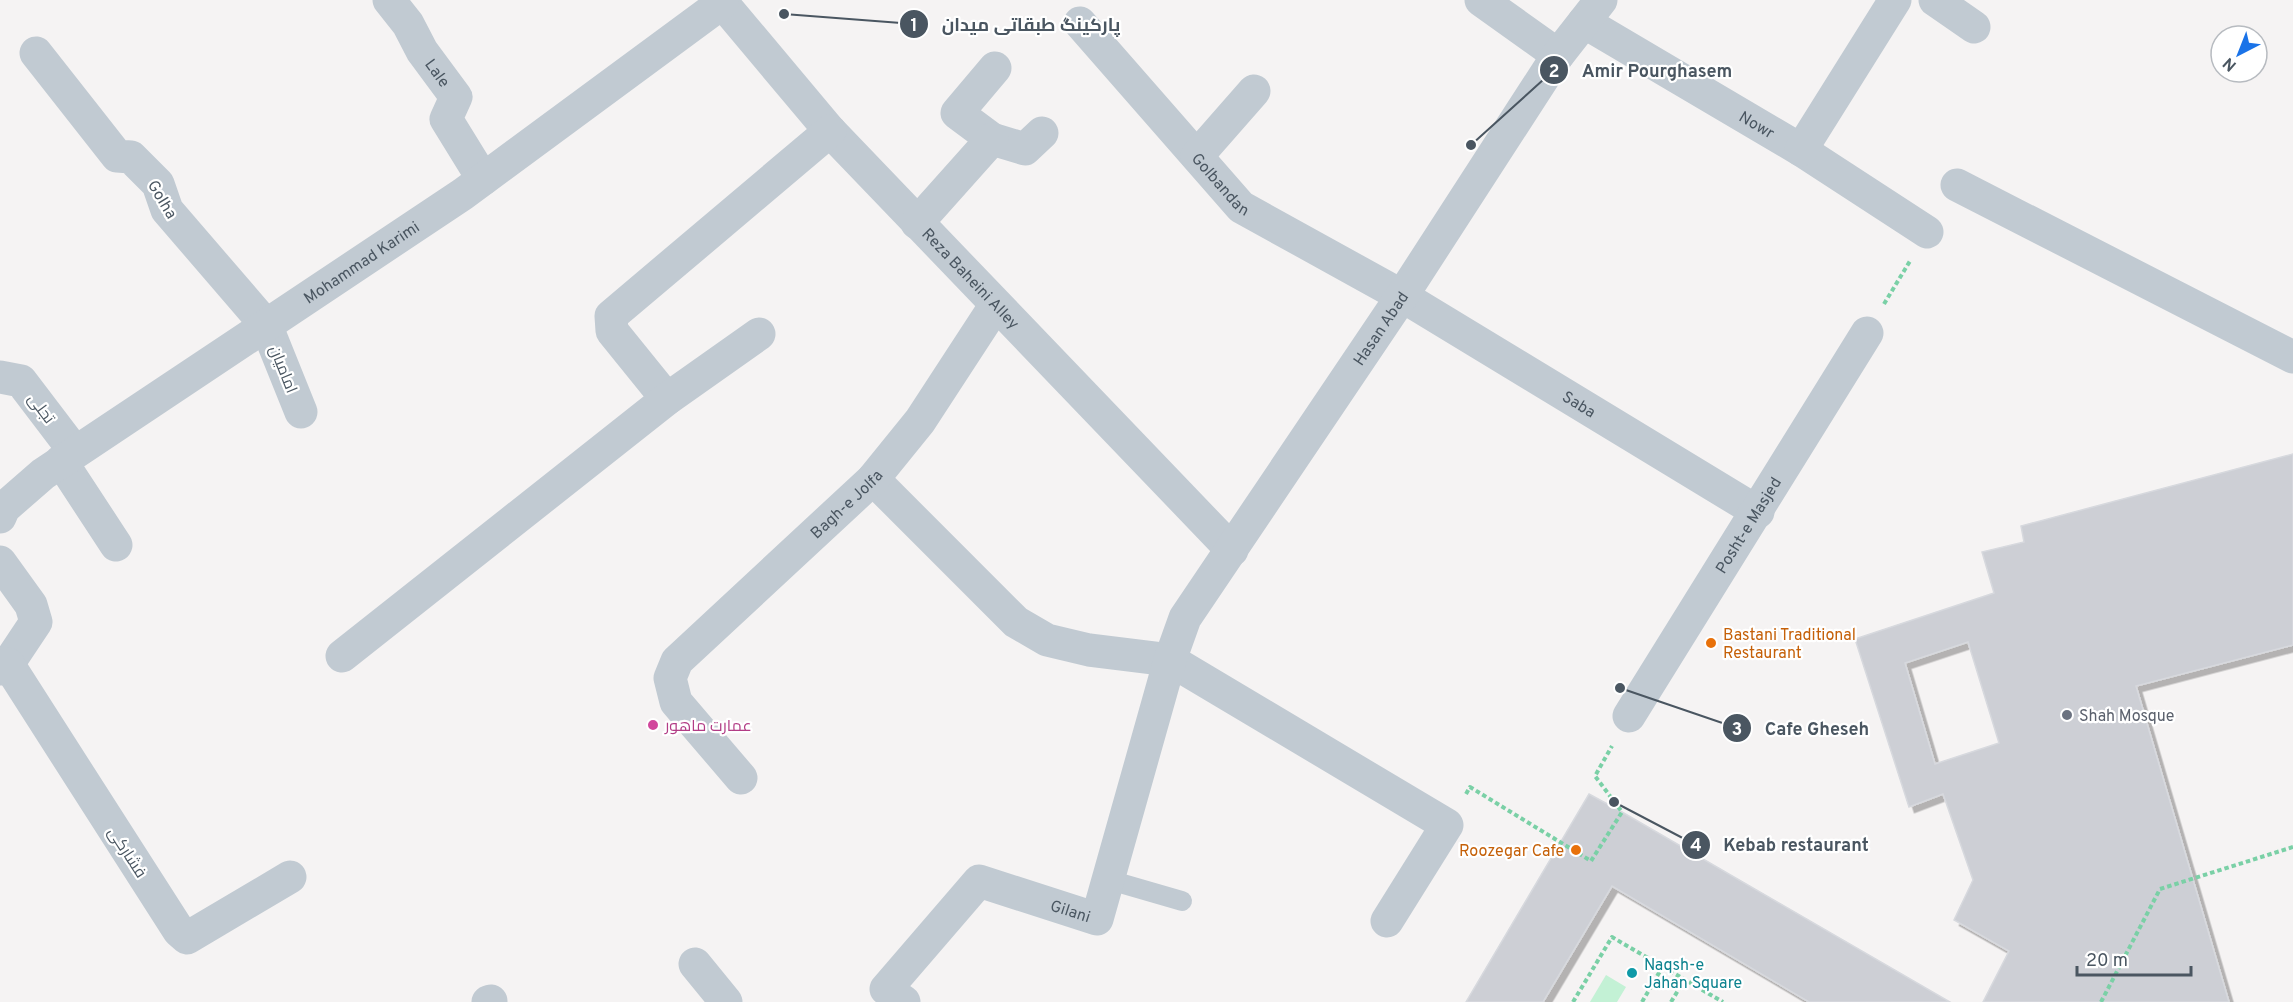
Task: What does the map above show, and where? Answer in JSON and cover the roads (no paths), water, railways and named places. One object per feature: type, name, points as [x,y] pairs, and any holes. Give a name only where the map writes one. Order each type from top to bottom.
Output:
[{"type":"street","name":"Lale","points":[[389,0],[408,24],[422,51],[456,97],[446,119],[483,179]]},
{"type":"street","points":[[1481,0],[1558,56]]},
{"type":"street","points":[[1801,150],[1895,0]]},
{"type":"street","points":[[1935,0],[1974,27]]},
{"type":"street","name":"Mohammad Karimi","points":[[0,517],[4,508],[68,457],[483,179],[721,1]]},
{"type":"street","name":"Reza Baheini Alley","points":[[721,1],[830,131],[994,306],[1232,550]]},
{"type":"street","name":"Hasan Abad","points":[[1170,660],[1185,618],[1401,296],[1558,56],[1592,11]]},
{"type":"street","name":"Nowr","points":[[1592,11],[1927,232]]},
{"type":"street","name":"Golbandan","points":[[1080,23],[1241,207],[1401,296]]},
{"type":"street","name":"Golha","points":[[36,53],[117,156],[131,157],[158,184],[167,210],[266,325]]},
{"type":"street","points":[[995,68],[957,113],[992,139],[1025,149],[1042,133]]},
{"type":"street","points":[[1197,156],[1254,91]]},
{"type":"street","points":[[667,399],[612,331],[611,316],[830,131]]},
{"type":"street","points":[[917,223],[992,139]]},
{"type":"street","points":[[1957,185],[2293,357]]},
{"type":"street","name":"Saba","points":[[1401,296],[1758,512]]},
{"type":"street","name":"Bagh-e Jolfa","points":[[741,778],[676,702],[670,678],[677,661],[873,479],[920,421],[994,306]]},
{"type":"street","name":"Posht-e Masjed","points":[[1629,716],[1758,512],[1874,320]]},
{"type":"street","name":"امامیان","points":[[266,325],[301,412]]},
{"type":"street","points":[[342,656],[667,399],[759,334]]},
{"type":"street","name":"تجلی","points":[[0,376],[21,381],[68,457],[116,545]]},
{"type":"street","points":[[873,479],[1016,622],[1047,640],[1089,650],[1170,660],[1447,825],[1387,921]]},
{"type":"street","points":[[0,562],[31,605],[36,622],[4,667]]},
{"type":"street","name":"Gilani","points":[[904,1002],[886,988],[979,881],[1096,919],[1170,660]]},
{"type":"street","name":"فشارکی","points":[[4,667],[179,932],[187,938],[290,877]]},
{"type":"street","points":[[695,964],[726,1002]]},
{"type":"lane","points":[[1106,879],[1182,901]]},
{"type":"place","name":"پارکینگ طبقاتی میدان","points":[[784,14]]},
{"type":"place","name":"Amir Pourghasem","points":[[1471,145]]},
{"type":"place","name":"Bastani Traditional Restaurant","points":[[1711,643]]},
{"type":"place","name":"Cafe Gheseh","points":[[1620,688]]},
{"type":"place","name":"Shah Mosque","points":[[2067,715]]},
{"type":"place","name":"عمارت ماهور","points":[[653,725]]},
{"type":"place","name":"Kebab restaurant","points":[[1614,802]]},
{"type":"place","name":"Roozegar Cafe","points":[[1576,850]]},
{"type":"place","name":"Naqsh-e Jahan Square","points":[[1632,973]]}]
